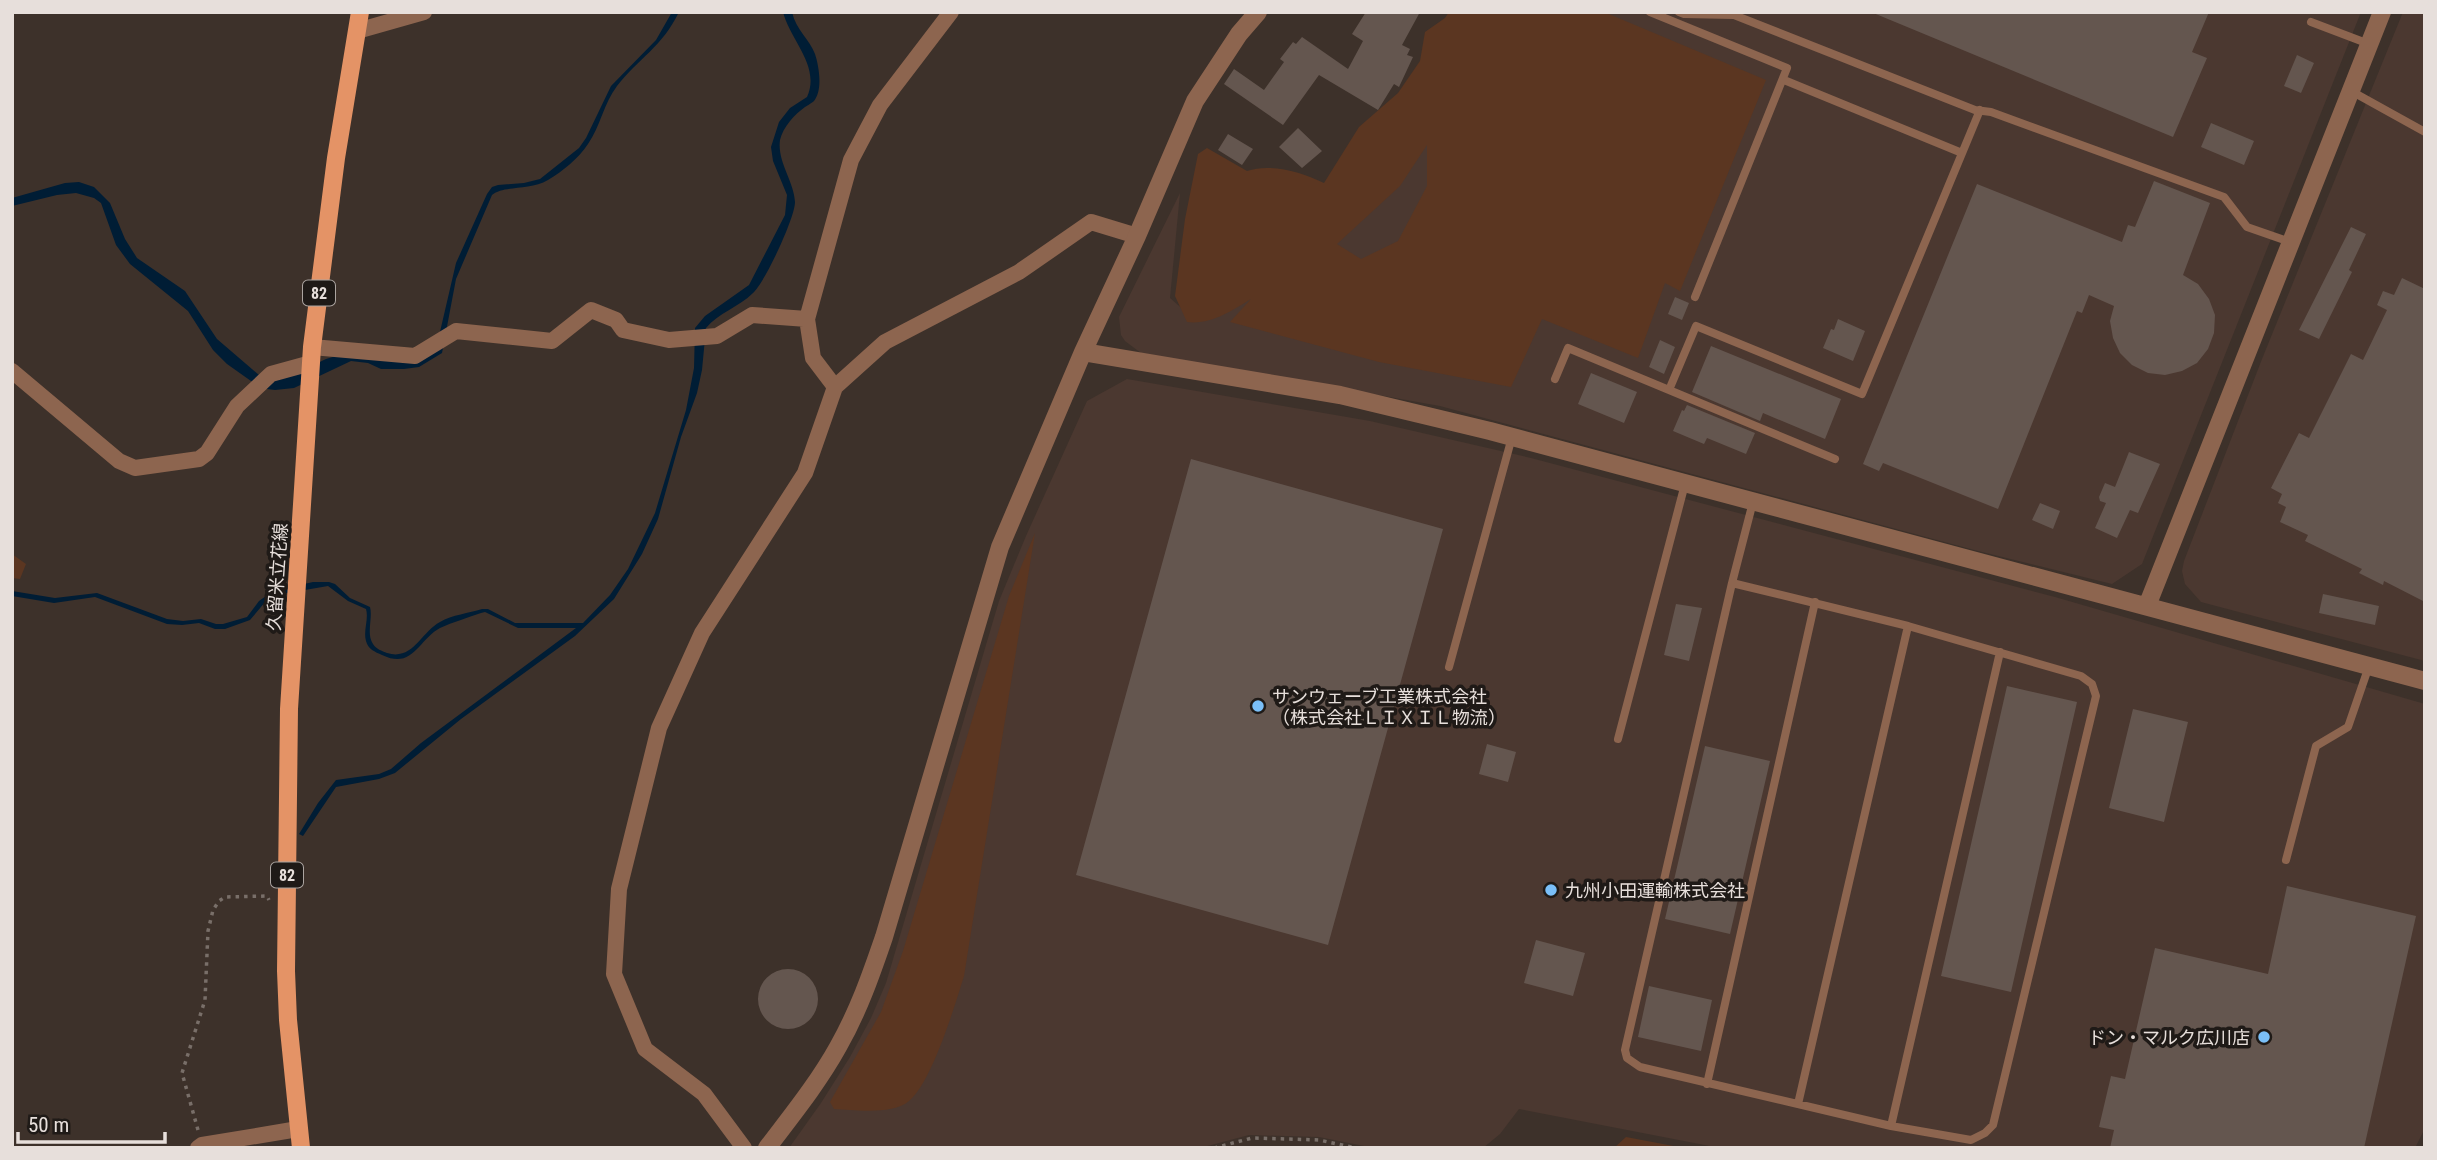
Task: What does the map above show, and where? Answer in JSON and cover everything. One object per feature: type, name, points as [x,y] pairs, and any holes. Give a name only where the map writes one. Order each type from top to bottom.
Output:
[{"type":"main road","name":"久留米立花線","points":[[302,1148],[288,1020],[286,971],[289,709],[311,355],[337,158],[360,12]]},
{"type":"street","points":[[357,31],[424,12]]},
{"type":"street","points":[[835,387],[813,358],[807,319],[851,160],[880,105],[951,12]]},
{"type":"street","points":[[766,1148],[801,1105],[838,1046],[865,991],[884,937],[1000,547],[1195,101],[1239,34],[1258,12]]},
{"type":"street","points":[[2147,606],[2382,12]]},
{"type":"street","points":[[744,1148],[704,1094],[645,1049],[614,974],[619,889],[659,728],[702,633],[805,473],[835,387],[885,342],[1019,272],[1091,222],[1137,236]]},
{"type":"street","points":[[12,372],[119,461],[135,468],[199,459],[207,453],[237,406],[271,374],[311,355],[415,356],[455,332],[552,341],[591,310],[616,320],[623,330],[669,340],[717,336],[752,315],[807,319]]},
{"type":"street","points":[[1083,352],[1340,395],[1513,436],[2425,681]]},
{"type":"street","points":[[200,1146],[299,1129]]},
{"type":"lane","points":[[1650,12],[1787,68],[1695,297]]},
{"type":"lane","points":[[1679,12],[1734,15],[1980,110],[2224,197],[2247,227],[2291,242]]},
{"type":"lane","points":[[2311,22],[2369,44]]},
{"type":"lane","points":[[1784,80],[1962,153]]},
{"type":"lane","points":[[2351,91],[2425,132]]},
{"type":"lane","points":[[1669,390],[1696,326],[1862,394],[1980,110]]},
{"type":"lane","points":[[1555,379],[1567,348],[1835,459]]},
{"type":"lane","points":[[1450,667],[1513,436]]},
{"type":"lane","points":[[1618,739],[1686,483]]},
{"type":"lane","points":[[1732,583],[1908,626],[2081,676],[2092,684],[2096,696],[1993,1125],[1985,1133],[1971,1140],[1891,1126],[1707,1084],[1632,1063],[1627,1058],[1625,1049],[1732,583],[1754,501]]},
{"type":"lane","points":[[1707,1084],[1815,602]]},
{"type":"lane","points":[[1798,1104],[1908,626]]},
{"type":"lane","points":[[1891,1126],[2000,652]]},
{"type":"lane","points":[[2286,860],[2316,746],[2348,727],[2370,666]]},
{"type":"path","points":[[200,1146],[182,1073],[205,1000],[207,940],[213,910],[225,897],[267,896],[270,901]]},
{"type":"path","points":[[1214,1148],[1252,1138],[1319,1140],[1356,1148]]},
{"type":"shaded area","points":[[1449,12],[1604,12],[1766,80],[1680,291],[1665,283],[1638,358],[1542,319],[1511,387],[1379,362],[1230,322],[1251,299],[1213,319],[1187,322],[1175,296],[1185,219],[1198,154],[1207,148],[1247,171],[1276,168],[1306,175],[1324,183],[1359,127],[1398,93],[1420,61],[1425,32]],"holes":[[[1427,145],[1427,186],[1398,241],[1361,259],[1337,244],[1400,186]]]},
{"type":"shaded area","points":[[1478,12],[2361,12],[2142,564],[2112,584],[1978,551],[1440,406],[1141,353],[1125,341],[1121,335],[1119,317],[1180,193],[1170,298],[1186,312],[1226,298]]},
{"type":"shaded area","points":[[2403,12],[2425,12],[2425,661],[2201,602],[2185,584],[2182,571],[2262,359]]},
{"type":"shaded area","points":[[1127,379],[1370,421],[1531,458],[2055,597],[2425,704],[2425,1128],[2415,1148],[1720,1148],[1519,1109],[1500,1134],[1483,1148],[1374,1148],[1319,1137],[1249,1135],[1200,1148],[789,1148],[850,1057],[886,983],[999,601],[1026,536],[1087,401]]},
{"type":"shaded area","points":[[1035,533],[964,976],[949,1023],[926,1078],[909,1101],[884,1110],[834,1109],[830,1102],[881,1012],[903,951],[1009,596]]},
{"type":"shaded area","points":[[12,554],[26,564],[20,579],[12,578]]},
{"type":"shaded area","points":[[1626,1137],[1684,1148],[1614,1148]]},
{"type":"water","points":[[672,12],[679,12],[658,43],[617,86],[592,137],[575,160],[541,183],[503,190],[492,195],[456,279],[442,353],[419,367],[381,369],[368,363],[351,361],[294,388],[267,389],[227,364],[213,350],[188,311],[130,264],[116,245],[101,203],[76,193],[12,206],[12,198],[65,183],[79,182],[94,187],[110,203],[125,239],[137,258],[185,291],[217,339],[259,375],[294,374],[346,353],[436,349],[456,263],[487,194],[492,187],[498,185],[540,179],[579,148],[611,86],[656,40]]},
{"type":"water","points":[[783,12],[792,12],[813,49],[819,78],[819,91],[814,101],[793,117],[780,140],[781,156],[794,194],[794,210],[758,287],[706,328],[697,393],[681,437],[658,519],[642,554],[614,599],[575,636],[461,719],[395,773],[379,779],[336,787],[303,836],[299,834],[336,780],[379,774],[391,769],[421,743],[576,628],[518,628],[485,612],[440,628],[408,656],[392,659],[374,651],[367,644],[366,609],[348,601],[328,586],[276,595],[266,601],[250,620],[225,629],[215,629],[199,623],[167,624],[95,597],[54,603],[12,596],[12,591],[55,598],[97,593],[167,619],[201,619],[223,624],[247,617],[259,601],[273,591],[313,582],[329,582],[350,598],[370,607],[370,636],[373,644],[381,651],[396,654],[410,649],[440,622],[482,609],[488,609],[515,623],[583,623],[610,595],[628,569],[655,513],[686,410],[694,368],[695,328],[705,316],[749,285],[785,215],[787,195],[773,161],[771,147],[779,122],[790,108],[807,97],[810,75],[803,53]]},
{"type":"building","points":[[1366,12],[1420,12],[1402,45],[1410,49],[1407,55],[1413,57],[1399,87],[1394,84],[1378,110],[1319,75],[1283,125],[1224,84],[1234,69],[1264,90],[1284,62],[1280,59],[1293,42],[1296,44],[1302,37],[1348,69],[1363,41],[1352,34]]},
{"type":"building","points":[[1871,12],[2209,12],[2192,52],[2207,58],[2173,137]]},
{"type":"building","points":[[2297,55],[2314,63],[2301,93],[2284,86]]},
{"type":"building","points":[[2211,123],[2254,141],[2244,165],[2201,147]]},
{"type":"building","points":[[1298,128],[1322,151],[1302,168],[1279,147]]},
{"type":"building","points":[[1228,134],[1253,149],[1242,165],[1218,150]]},
{"type":"building","points":[[2154,181],[2210,203],[2183,275],[2198,284],[2209,299],[2215,315],[2214,333],[2208,349],[2197,363],[2182,371],[2165,375],[2148,373],[2132,365],[2120,353],[2113,338],[2110,321],[2114,306],[2089,295],[2082,313],[2077,311],[1998,509],[1883,463],[1879,471],[1863,464],[1977,184],[2122,242],[2128,225],[2135,227]]},
{"type":"building","points":[[2351,227],[2366,234],[2349,270],[2352,272],[2319,339],[2299,330]]},
{"type":"building","points":[[2402,278],[2425,289],[2425,602],[2384,581],[2383,585],[2359,573],[2362,569],[2305,541],[2308,535],[2280,522],[2286,507],[2278,503],[2282,494],[2271,488],[2299,433],[2309,438],[2351,354],[2363,360],[2387,310],[2377,305],[2383,291],[2394,295]]},
{"type":"building","points":[[1675,297],[1689,303],[1682,320],[1668,314]]},
{"type":"building","points":[[1838,319],[1865,331],[1853,361],[1823,348]]},
{"type":"building","points":[[1660,340],[1675,347],[1664,374],[1649,367]]},
{"type":"building","points":[[1711,346],[1841,399],[1825,439],[1763,413],[1760,421],[1692,392]]},
{"type":"building","points":[[1591,373],[1637,392],[1624,423],[1578,404]]},
{"type":"building","points":[[1687,405],[1755,433],[1746,454],[1707,438],[1704,444],[1673,431]]},
{"type":"building","points":[[2129,452],[2160,464],[2138,513],[2130,510],[2117,538],[2095,528],[2106,503],[2100,501],[2099,497],[2105,483],[2115,487]]},
{"type":"building","points":[[1191,459],[1443,529],[1328,945],[1076,875]]},
{"type":"building","points":[[2040,503],[2060,511],[2053,529],[2032,520]]},
{"type":"building","points":[[2323,594],[2379,606],[2375,625],[2319,613]]},
{"type":"building","points":[[1676,604],[1702,608],[1689,661],[1664,655]]},
{"type":"building","points":[[2007,686],[2077,702],[2011,992],[1941,976]]},
{"type":"building","points":[[2133,709],[2188,722],[2164,822],[2109,808]]},
{"type":"building","points":[[1487,744],[1516,752],[1508,782],[1479,774]]},
{"type":"building","points":[[1705,746],[1770,761],[1730,934],[1665,919]]},
{"type":"building","points":[[2287,886],[2416,916],[2364,1148],[2110,1148],[2114,1130],[2099,1127],[2111,1076],[2125,1079],[2155,948],[2268,974]]},
{"type":"building","points":[[1536,940],[1585,953],[1573,996],[1524,983]]},
{"type":"building","points":[[782,969],[794,969],[813,982],[818,999],[816,1011],[805,1024],[794,1029],[782,1029],[763,1016],[758,1005],[758,993],[771,974]]},
{"type":"building","points":[[1649,986],[1712,1000],[1701,1051],[1638,1037]]},
{"type":"place","name":"サンウェーブ工業株式会社 （株式会社ＬＩＸＩＬ物流）","points":[[1258,706]]},
{"type":"place","name":"九州小田運輸株式会社","points":[[1551,890]]},
{"type":"place","name":"ドン・マルク広川店","points":[[2264,1037]]}]
